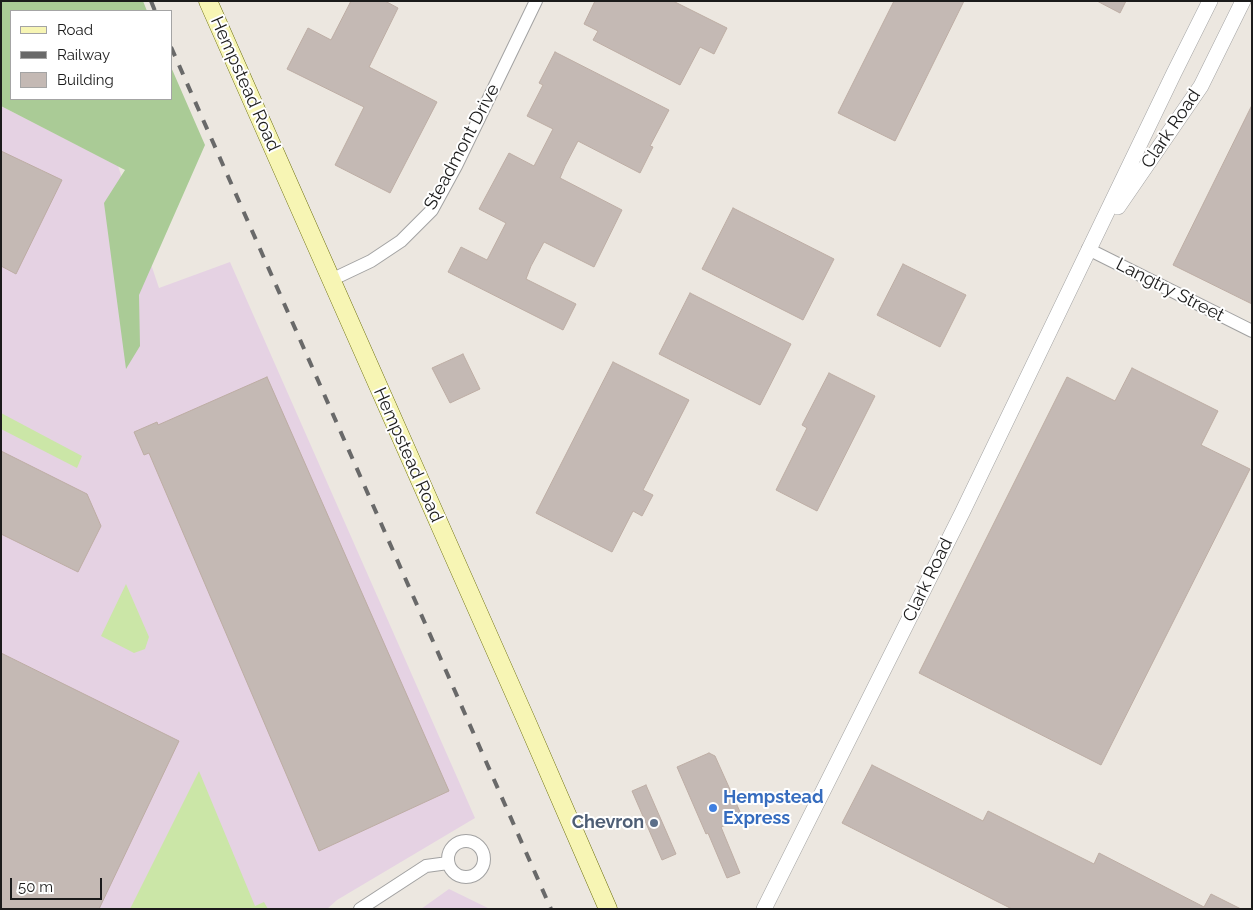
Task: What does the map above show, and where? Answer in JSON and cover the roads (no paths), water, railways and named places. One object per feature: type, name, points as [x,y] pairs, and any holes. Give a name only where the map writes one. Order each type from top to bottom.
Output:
[{"type":"main road","name":"Hempstead Road","points":[[208,1],[608,909]]},
{"type":"street","name":"Steadmont Drive","points":[[331,280],[371,261],[401,241],[432,210],[456,166],[536,1]]},
{"type":"street","name":"Clark Road","points":[[764,909],[962,513],[1088,249],[1210,1]]},
{"type":"street","name":"Clark Road","points":[[1088,249],[1201,86],[1243,1]]},
{"type":"street","name":"Langtry Street","points":[[1088,249],[1252,331]]},
{"type":"street","points":[[360,909],[426,866],[448,863]]},
{"type":"railway","points":[[151,1],[155,10]]},
{"type":"railway","points":[[172,49],[551,909]]},
{"type":"place","name":"Hempstead Express","points":[[713,808]]},
{"type":"place","name":"Chevron","points":[[654,823]]}]
